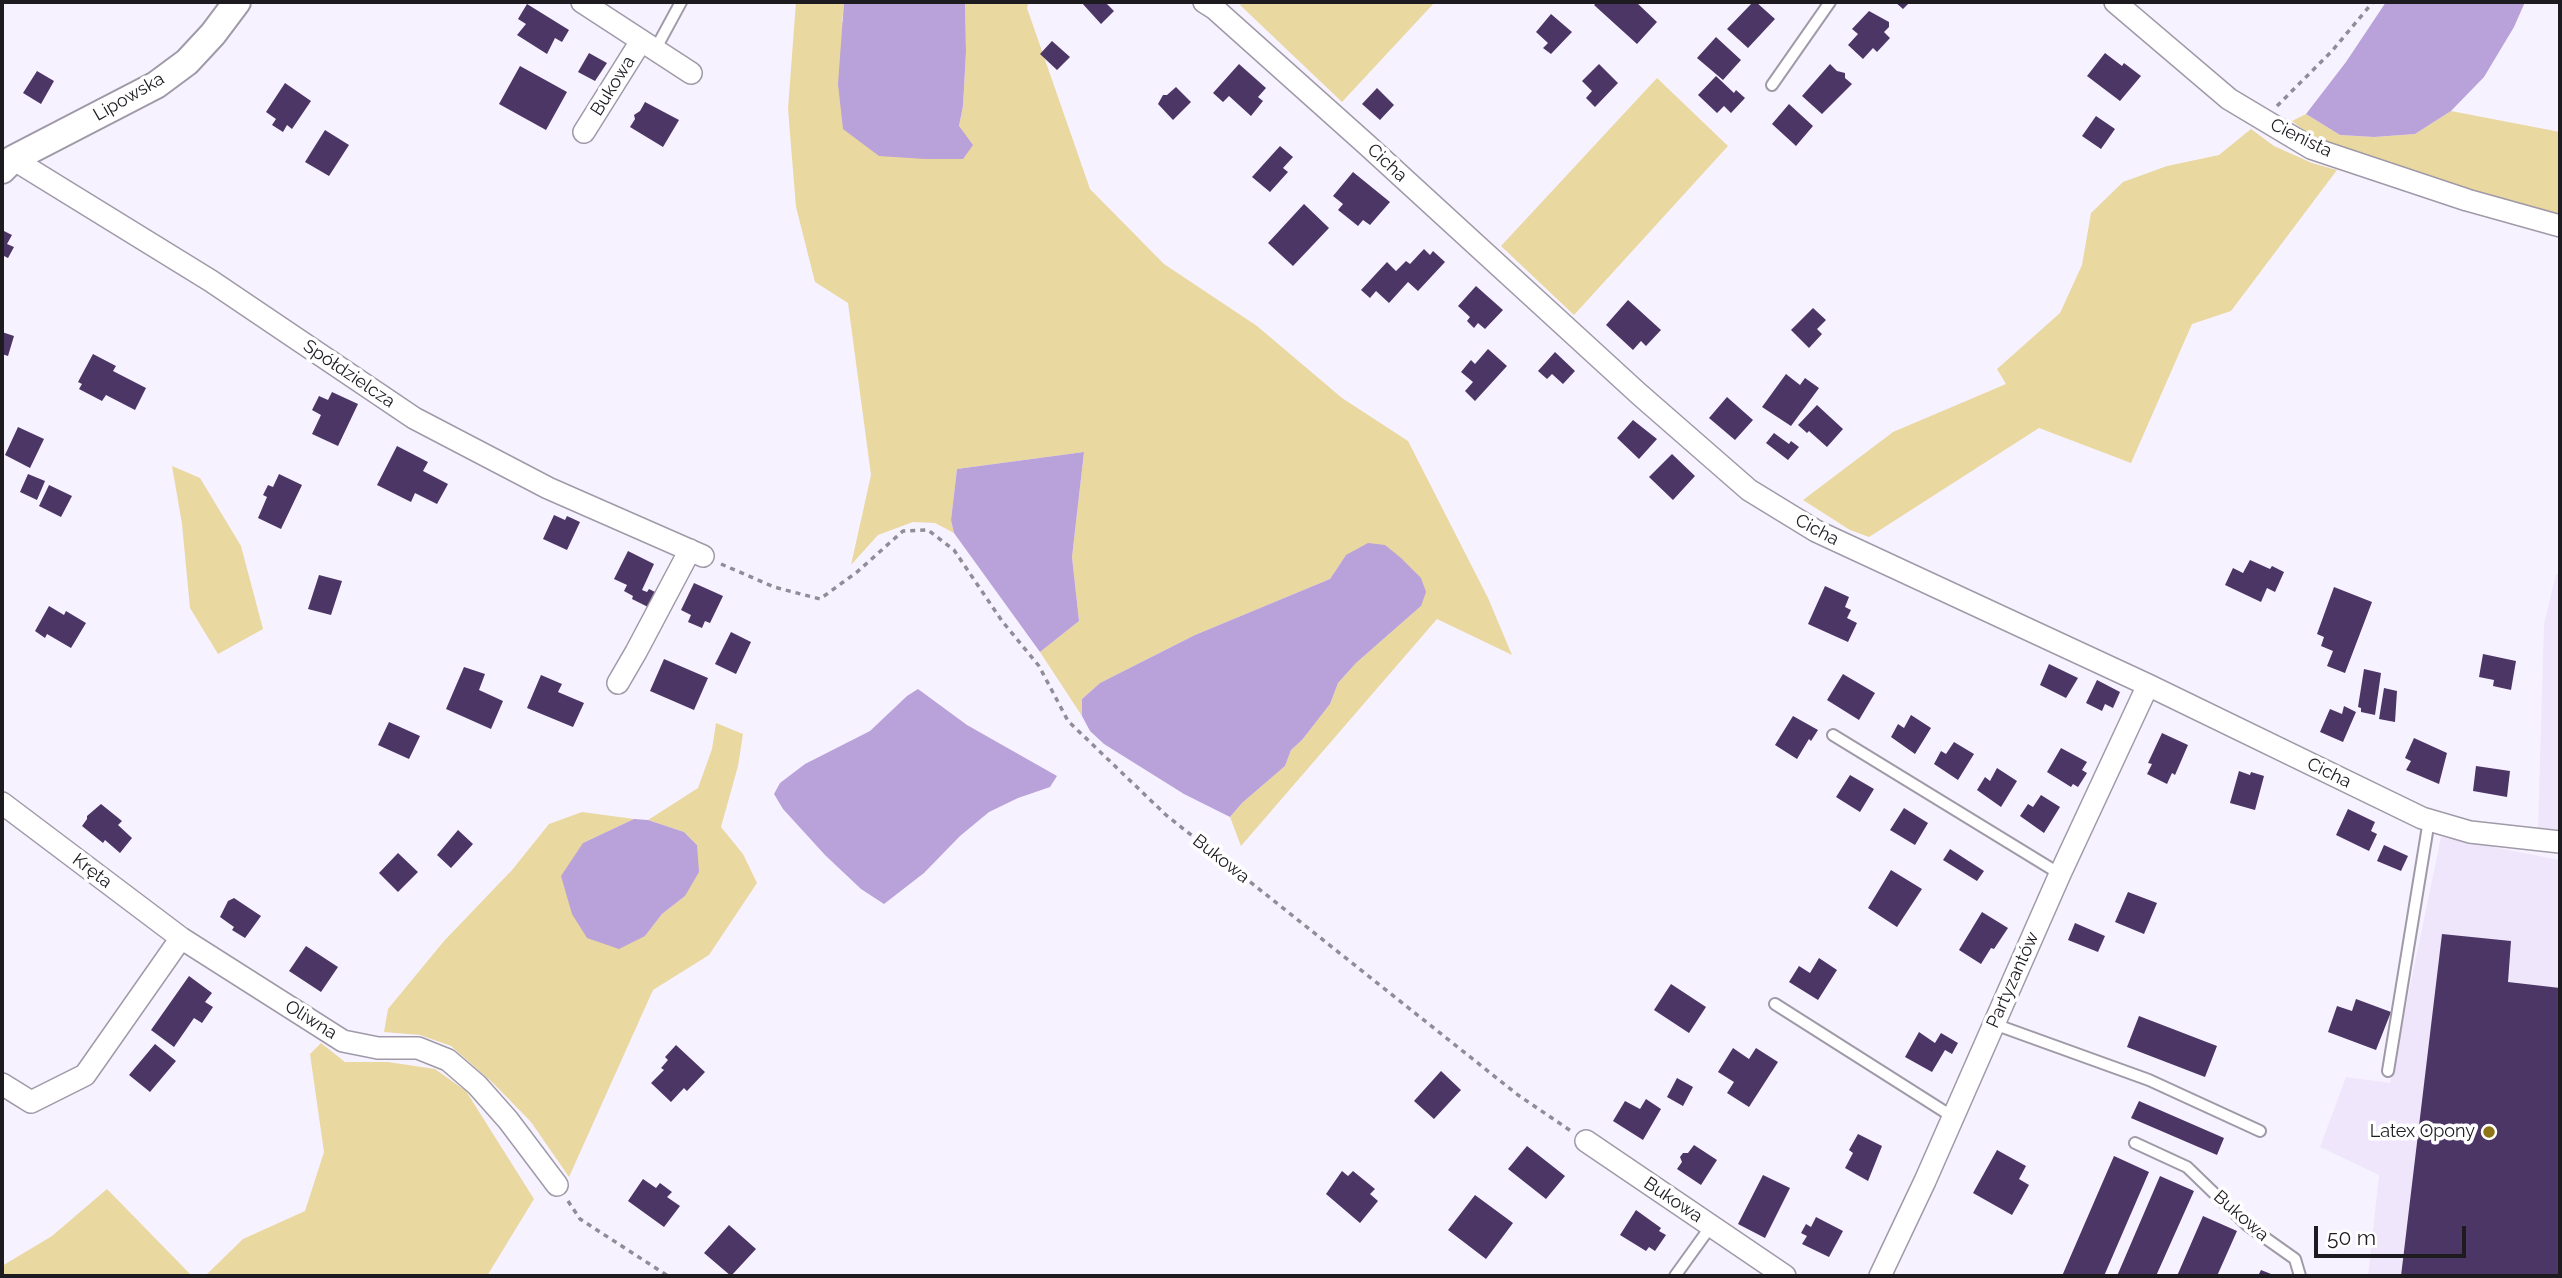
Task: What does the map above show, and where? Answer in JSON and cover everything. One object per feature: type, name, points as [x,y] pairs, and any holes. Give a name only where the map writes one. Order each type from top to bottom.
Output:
[{"type":"street","name":"Lipowska","points":[[8,164],[156,85],[187,62],[237,2]]},
{"type":"street","name":"Bukowa","points":[[582,2],[691,73]]},
{"type":"street","name":"Cicha","points":[[1204,2],[1366,144],[1639,394],[1749,490],[1816,531],[2148,685],[2429,820],[2470,832],[2560,842]]},
{"type":"street","name":"Cienista","points":[[2115,2],[2229,99],[2311,148],[2467,200],[2560,226]]},
{"type":"street","name":"Bukowa","points":[[584,132],[648,45]]},
{"type":"street","name":"Spółdzielcza","points":[[8,164],[211,281],[414,418],[548,488],[696,553]]},
{"type":"street","points":[[618,683],[696,553]]},
{"type":"street","name":"Partyzantów","points":[[1880,1276],[2148,685]]},
{"type":"street","name":"Kręta","points":[[2,803],[181,938]]},
{"type":"street","points":[[2,1084],[30,1102],[85,1076],[181,938]]},
{"type":"street","name":"Oliwna","points":[[181,938],[343,1041],[378,1048],[418,1048],[448,1060],[477,1085],[508,1120],[557,1185]]},
{"type":"street","name":"Bukowa","points":[[1586,1141],[1785,1276]]},
{"type":"lane","points":[[648,45],[681,2]]},
{"type":"lane","points":[[1772,85],[1830,2]]},
{"type":"lane","points":[[1833,735],[2060,874]]},
{"type":"lane","points":[[2388,1071],[2429,820]]},
{"type":"lane","points":[[1775,1004],[1953,1117]]},
{"type":"lane","points":[[1994,1024],[2149,1080],[2260,1131]]},
{"type":"lane","name":"Bukowa","points":[[2135,1143],[2187,1167],[2247,1225],[2295,1259],[2300,1276]]},
{"type":"lane","points":[[1675,1276],[1711,1226]]},
{"type":"path","points":[[2263,119],[2332,51],[2373,2]]},
{"type":"path","name":"Bukowa","points":[[696,553],[774,587],[820,599],[857,572],[903,531],[928,530],[954,550],[1002,621],[1039,666],[1068,721],[1166,815],[1518,1095],[1586,1141]]},
{"type":"path","points":[[557,1185],[580,1219],[668,1276]]},
{"type":"shaded area","points":[[796,2],[844,2],[842,22],[959,126],[966,52],[965,2],[1029,2],[1027,8],[1090,189],[1164,264],[1257,326],[1342,398],[1408,441],[1488,598],[1512,655],[1437,619],[1241,846],[1230,817],[1242,803],[1285,766],[1291,750],[1330,704],[1338,683],[1356,663],[1421,606],[1346,555],[1330,579],[1195,635],[1100,683],[1082,699],[1082,716],[1040,652],[1079,621],[1072,557],[1084,452],[957,469],[951,520],[954,533],[935,523],[913,522],[878,535],[851,565],[871,475],[848,303],[815,282],[796,207],[788,109]]},
{"type":"shaded area","points":[[844,2],[965,2],[966,52],[959,126],[973,145],[963,159],[879,156],[843,129],[838,84]]},
{"type":"shaded area","points":[[1243,2],[1435,2],[1342,102],[1240,5]]},
{"type":"shaded area","points":[[2386,2],[2525,2],[2514,27],[2484,77],[2451,111],[2415,134],[2374,137],[2340,135],[2306,114],[2346,62]]},
{"type":"shaded area","points":[[1657,78],[1728,146],[1574,315],[1501,246]]},
{"type":"shaded area","points":[[2451,111],[2560,132],[2560,215],[2468,190],[2312,137],[2292,121],[2306,114],[2340,135],[2374,137],[2415,134]]},
{"type":"shaded area","points":[[2251,129],[2274,146],[2312,163],[2337,170],[2231,311],[2192,324],[2131,463],[2039,428],[1869,537],[1850,530],[1803,500],[1893,432],[2006,384],[1997,369],[2060,313],[2082,265],[2091,213],[2123,182],[2167,166],[2219,155]]},
{"type":"shaded area","points":[[1084,452],[1072,557],[1079,621],[1040,652],[954,533],[951,520],[957,469]]},
{"type":"shaded area","points":[[172,466],[200,478],[241,546],[263,629],[218,654],[190,608],[182,524]]},
{"type":"shaded area","points":[[1368,543],[1385,545],[1421,578],[1426,592],[1421,606],[1356,663],[1338,683],[1330,704],[1291,750],[1285,766],[1242,803],[1230,817],[1184,794],[1104,744],[1090,731],[1082,716],[1082,699],[1100,683],[1195,635],[1330,579],[1346,555]]},
{"type":"shaded area","points":[[2556,574],[2560,574],[2560,830],[2538,828],[2544,624]]},
{"type":"shaded area","points":[[918,689],[967,725],[1057,776],[1050,787],[989,812],[960,836],[924,873],[884,904],[861,889],[825,855],[783,809],[774,794],[780,783],[805,764],[870,731]]},
{"type":"shaded area","points":[[716,723],[743,734],[738,766],[721,827],[743,854],[757,883],[709,955],[653,990],[569,1177],[531,1122],[493,1083],[451,1046],[420,1035],[384,1032],[388,1009],[444,941],[512,870],[549,824],[582,812],[634,819],[583,843],[645,936],[662,914],[685,896],[697,845],[684,832],[648,820],[698,788],[712,749]]},
{"type":"shaded area","points":[[634,819],[648,820],[684,832],[697,845],[699,872],[685,896],[662,914],[645,936],[619,949],[587,938],[572,914],[561,876],[583,843]]},
{"type":"shaded area","name":"Latex Opony","points":[[2441,837],[2560,860],[2560,1276],[2368,1276],[2379,1175],[2320,1147],[2346,1077],[2390,1083]]},
{"type":"shaded area","points":[[321,1043],[345,1062],[388,1062],[435,1069],[466,1091],[534,1199],[487,1276],[205,1276],[243,1239],[305,1211],[324,1152],[310,1054]]},
{"type":"shaded area","points":[[107,1189],[192,1276],[2,1276],[2,1266],[52,1236]]},
{"type":"building","points":[[1081,2],[1105,2],[1114,11],[1101,24]]},
{"type":"building","points":[[1597,2],[1636,2],[1657,22],[1637,44],[1594,5]]},
{"type":"building","points":[[1753,2],[1775,19],[1748,48],[1727,29]]},
{"type":"building","points":[[1895,2],[1910,2],[1903,9]]},
{"type":"building","points":[[527,4],[569,30],[562,42],[555,38],[547,54],[517,35],[526,24],[518,19]]},
{"type":"building","points":[[1869,11],[1889,22],[1889,27],[1884,32],[1890,38],[1877,52],[1873,48],[1863,59],[1848,45],[1858,34],[1852,29]]},
{"type":"building","points":[[1551,14],[1572,32],[1551,54],[1543,48],[1548,43],[1536,32]]},
{"type":"building","points":[[1716,37],[1741,60],[1723,80],[1697,58]]},
{"type":"building","points":[[1052,41],[1070,57],[1057,70],[1040,54]]},
{"type":"building","points":[[589,53],[607,63],[595,81],[578,72]]},
{"type":"building","points":[[2105,53],[2141,76],[2120,101],[2087,76]]},
{"type":"building","points":[[1239,64],[1266,88],[1258,97],[1263,101],[1251,116],[1229,96],[1223,102],[1213,93]]},
{"type":"building","points":[[1599,64],[1618,83],[1595,107],[1586,98],[1592,91],[1582,81]]},
{"type":"building","points":[[1830,64],[1837,71],[1845,73],[1845,78],[1852,84],[1822,114],[1802,96]]},
{"type":"building","points":[[520,66],[567,92],[546,130],[499,104]]},
{"type":"building","points":[[37,71],[54,81],[41,104],[23,93]]},
{"type":"building","points":[[1716,76],[1734,93],[1736,90],[1745,98],[1731,113],[1724,106],[1717,113],[1698,95]]},
{"type":"building","points":[[285,83],[311,101],[292,129],[287,125],[283,132],[272,125],[276,119],[266,112]]},
{"type":"building","points":[[1176,87],[1191,102],[1173,120],[1158,104],[1163,95]]},
{"type":"building","points":[[1377,88],[1394,105],[1380,120],[1362,104]]},
{"type":"building","points":[[645,102],[679,120],[663,147],[630,127],[635,119],[634,115]]},
{"type":"building","points":[[1789,104],[1813,126],[1796,146],[1772,124]]},
{"type":"building","points":[[2096,116],[2115,129],[2101,149],[2082,136]]},
{"type":"building","points":[[325,130],[349,145],[329,176],[305,162]]},
{"type":"building","points":[[1280,146],[1293,157],[1283,168],[1288,172],[1270,192],[1252,177]]},
{"type":"building","points":[[1353,172],[1390,202],[1370,225],[1363,220],[1358,226],[1338,210],[1343,204],[1333,196]]},
{"type":"building","points":[[1304,204],[1329,228],[1293,266],[1268,243]]},
{"type":"building","points":[[2,230],[12,235],[7,244],[14,247],[8,258],[2,255]]},
{"type":"building","points":[[1424,249],[1430,255],[1433,251],[1445,262],[1418,291],[1408,282],[1389,303],[1376,291],[1370,298],[1361,290],[1387,262],[1396,271],[1406,261],[1410,264]]},
{"type":"building","points":[[1476,286],[1503,310],[1485,329],[1478,323],[1474,328],[1467,321],[1470,317],[1458,306]]},
{"type":"building","points":[[1628,300],[1661,330],[1646,346],[1641,341],[1633,350],[1606,325]]},
{"type":"building","points":[[1813,308],[1826,320],[1817,329],[1822,334],[1809,348],[1791,330]]},
{"type":"building","points":[[2,332],[14,336],[8,356],[2,354]]},
{"type":"building","points":[[1488,349],[1507,366],[1475,401],[1465,391],[1473,382],[1461,372],[1471,360],[1475,364]]},
{"type":"building","points":[[1555,352],[1575,371],[1563,384],[1552,374],[1547,379],[1538,371]]},
{"type":"building","points":[[93,354],[116,366],[113,371],[146,388],[135,410],[106,395],[102,401],[79,389],[82,384],[78,382]]},
{"type":"building","points":[[1786,374],[1800,385],[1805,378],[1819,388],[1791,426],[1762,407]]},
{"type":"building","points":[[332,392],[358,404],[338,446],[312,434],[321,415],[312,410],[319,396],[328,400]]},
{"type":"building","points":[[1727,397],[1753,420],[1735,440],[1709,418]]},
{"type":"building","points":[[1817,405],[1843,429],[1827,447],[1798,425]]},
{"type":"building","points":[[1633,420],[1657,439],[1639,459],[1617,438]]},
{"type":"building","points":[[18,427],[44,439],[30,468],[5,455]]},
{"type":"building","points":[[1774,433],[1789,444],[1791,441],[1799,447],[1788,460],[1766,443]]},
{"type":"building","points":[[397,446],[428,462],[423,471],[448,484],[437,504],[415,493],[411,502],[377,485]]},
{"type":"building","points":[[1672,454],[1695,476],[1673,500],[1649,477]]},
{"type":"building","points":[[28,474],[45,481],[37,500],[20,492]]},
{"type":"building","points":[[279,474],[302,485],[281,529],[258,518],[267,497],[263,495],[268,485],[273,487]]},
{"type":"building","points":[[49,485],[72,496],[61,517],[39,506]]},
{"type":"building","points":[[554,515],[565,520],[567,516],[580,522],[567,550],[543,539]]},
{"type":"building","points":[[628,551],[654,564],[642,590],[647,592],[649,589],[657,593],[650,608],[632,599],[633,596],[624,591],[627,585],[614,579]]},
{"type":"building","points":[[2250,560],[2284,572],[2275,592],[2267,588],[2261,602],[2225,585],[2233,568],[2243,573]]},
{"type":"building","points":[[319,575],[342,581],[331,615],[308,609]]},
{"type":"building","points":[[694,583],[723,596],[710,623],[705,621],[702,628],[688,622],[691,615],[681,610]]},
{"type":"building","points":[[1825,586],[1849,597],[1845,607],[1851,610],[1847,618],[1857,623],[1848,642],[1808,624]]},
{"type":"building","points":[[2334,587],[2372,602],[2345,673],[2327,666],[2333,651],[2321,646],[2324,637],[2317,634]]},
{"type":"building","points":[[49,606],[64,615],[66,611],[86,623],[71,648],[47,634],[45,638],[35,631]]},
{"type":"building","points":[[731,632],[751,642],[736,674],[715,664]]},
{"type":"building","points":[[2483,654],[2516,661],[2511,690],[2493,686],[2494,680],[2479,677]]},
{"type":"building","points":[[664,659],[708,678],[694,710],[650,691]]},
{"type":"building","points":[[2049,664],[2078,678],[2066,698],[2040,685]]},
{"type":"building","points":[[464,667],[485,674],[479,690],[503,701],[491,729],[446,709]]},
{"type":"building","points":[[2364,669],[2381,673],[2375,715],[2361,712],[2358,707]]},
{"type":"building","points":[[1843,674],[1875,693],[1859,720],[1827,700]]},
{"type":"building","points":[[541,675],[562,684],[558,692],[584,703],[573,727],[527,708]]},
{"type":"building","points":[[2097,680],[2120,692],[2113,708],[2105,704],[2102,711],[2086,703]]},
{"type":"building","points":[[2384,688],[2397,691],[2395,722],[2379,719]]},
{"type":"building","points":[[2344,706],[2356,712],[2343,742],[2320,732],[2330,709],[2342,714]]},
{"type":"building","points":[[1911,715],[1931,728],[1915,754],[1891,737],[1898,724],[1904,728]]},
{"type":"building","points":[[1793,716],[1818,730],[1797,759],[1775,745]]},
{"type":"building","points":[[389,722],[420,736],[409,759],[378,745]]},
{"type":"building","points":[[2162,733],[2188,745],[2175,775],[2172,773],[2167,784],[2147,774],[2152,764],[2148,763]]},
{"type":"building","points":[[2414,738],[2447,753],[2439,784],[2406,770],[2411,761],[2405,758]]},
{"type":"building","points":[[1954,742],[1974,754],[1958,780],[1934,764],[1941,751],[1946,754]]},
{"type":"building","points":[[2061,748],[2087,762],[2082,770],[2087,773],[2078,787],[2073,784],[2071,787],[2047,772]]},
{"type":"building","points":[[2476,766],[2510,771],[2507,797],[2473,791]]},
{"type":"building","points":[[1997,768],[2017,781],[2001,807],[1977,790],[1985,777],[1990,781]]},
{"type":"building","points":[[2239,771],[2264,776],[2255,810],[2230,803]]},
{"type":"building","points":[[1850,775],[1874,789],[1860,812],[1836,797]]},
{"type":"building","points":[[2041,795],[2060,807],[2044,833],[2020,816],[2028,804],[2033,807]]},
{"type":"building","points":[[101,804],[122,821],[118,825],[132,838],[120,853],[82,826],[87,816]]},
{"type":"building","points":[[1904,808],[1928,823],[1915,845],[1890,830]]},
{"type":"building","points":[[2348,809],[2375,822],[2371,831],[2377,834],[2369,851],[2336,835]]},
{"type":"building","points":[[458,830],[473,844],[451,868],[437,855]]},
{"type":"building","points":[[2384,845],[2408,856],[2401,871],[2377,861]]},
{"type":"building","points":[[1950,849],[1984,871],[1977,881],[1943,860]]},
{"type":"building","points":[[398,853],[418,872],[398,892],[379,873]]},
{"type":"building","points":[[1891,870],[1922,889],[1897,927],[1868,908]]},
{"type":"building","points":[[2128,892],[2157,903],[2144,934],[2115,922]]},
{"type":"building","points":[[234,898],[261,916],[245,938],[232,930],[234,927],[220,917],[228,901]]},
{"type":"building","points":[[1982,912],[2008,928],[1981,964],[1959,950]]},
{"type":"building","points":[[2075,923],[2105,936],[2098,952],[2068,940]]},
{"type":"building","name":"Latex Opony","points":[[2442,934],[2511,941],[2508,982],[2560,988],[2560,1276],[2401,1276]]},
{"type":"building","points":[[306,946],[338,967],[321,992],[289,971]]},
{"type":"building","points":[[1819,958],[1837,970],[1818,1000],[1789,982],[1799,966],[1810,973]]},
{"type":"building","points":[[189,976],[212,993],[205,1002],[213,1007],[202,1023],[194,1018],[174,1047],[151,1030]]},
{"type":"building","points":[[1671,984],[1706,1007],[1689,1033],[1654,1010]]},
{"type":"building","points":[[2356,999],[2391,1012],[2376,1050],[2328,1032],[2337,1006],[2352,1011]]},
{"type":"building","points":[[2139,1016],[2217,1046],[2205,1077],[2127,1047]]},
{"type":"building","points":[[1919,1032],[1935,1043],[1941,1033],[1958,1043],[1952,1054],[1945,1050],[1932,1072],[1905,1057]]},
{"type":"building","points":[[155,1044],[176,1061],[150,1092],[129,1075]]},
{"type":"building","points":[[676,1045],[705,1072],[687,1091],[684,1088],[671,1102],[651,1083],[664,1070],[661,1068],[668,1060],[665,1057]]},
{"type":"building","points":[[1733,1048],[1749,1059],[1756,1048],[1778,1062],[1749,1107],[1727,1093],[1734,1082],[1718,1072]]},
{"type":"building","points":[[1441,1071],[1461,1090],[1434,1119],[1414,1101]]},
{"type":"building","points":[[1677,1078],[1693,1087],[1683,1106],[1667,1097]]},
{"type":"building","points":[[1646,1099],[1661,1109],[1643,1140],[1613,1121],[1625,1101],[1640,1109]]},
{"type":"building","points":[[2139,1101],[2224,1138],[2217,1155],[2131,1118]]},
{"type":"building","points":[[1858,1134],[1882,1146],[1868,1181],[1845,1168],[1853,1153],[1849,1150]]},
{"type":"building","points":[[1694,1145],[1717,1160],[1701,1185],[1677,1169],[1682,1162],[1680,1157],[1683,1153],[1688,1153]]},
{"type":"building","points":[[1527,1146],[1565,1176],[1546,1199],[1508,1169]]},
{"type":"building","points":[[1997,1150],[2026,1166],[2019,1179],[2029,1185],[2012,1215],[1973,1193]]},
{"type":"building","points":[[2114,1156],[2149,1172],[2104,1276],[2062,1276]]},
{"type":"building","points":[[1342,1171],[1348,1176],[1353,1171],[1375,1189],[1370,1194],[1378,1201],[1360,1223],[1326,1194]]},
{"type":"building","points":[[1763,1175],[1790,1188],[1765,1238],[1738,1224]]},
{"type":"building","points":[[2160,1176],[2194,1191],[2156,1276],[2117,1276]]},
{"type":"building","points":[[643,1179],[656,1188],[660,1183],[672,1192],[667,1197],[680,1206],[664,1227],[628,1201]]},
{"type":"building","points":[[1475,1195],[1513,1223],[1486,1259],[1448,1230]]},
{"type":"building","points":[[1636,1210],[1661,1228],[1659,1231],[1666,1235],[1655,1251],[1649,1247],[1646,1251],[1620,1235]]},
{"type":"building","points":[[2203,1216],[2237,1231],[2217,1276],[2177,1276]]},
{"type":"building","points":[[1816,1217],[1843,1231],[1829,1257],[1802,1244],[1807,1236],[1801,1233],[1806,1224],[1811,1227]]},
{"type":"building","points":[[729,1225],[756,1249],[731,1276],[704,1253]]},
{"type":"building","points":[[2261,1270],[2276,1276],[2258,1276]]},
{"type":"place","name":"Latex Opony","points":[[2489,1132]]}]
